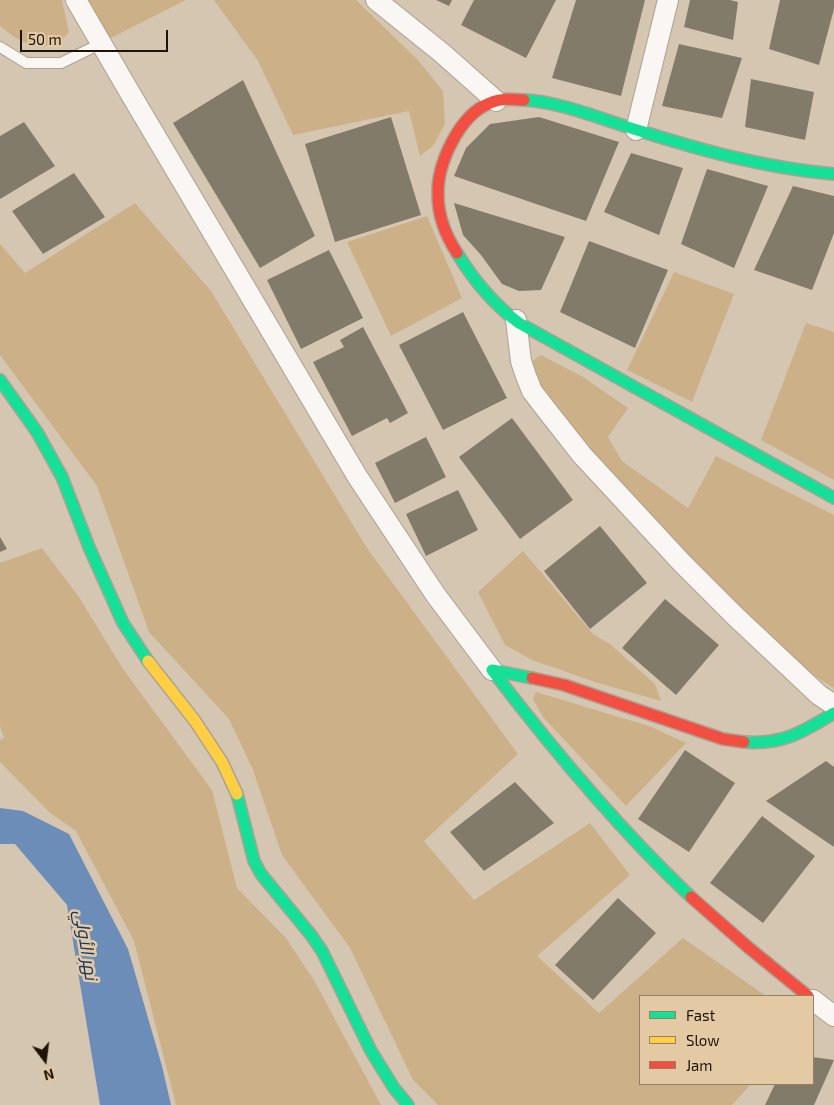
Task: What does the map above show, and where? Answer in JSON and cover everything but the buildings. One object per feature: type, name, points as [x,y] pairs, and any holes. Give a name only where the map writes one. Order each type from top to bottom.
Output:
[{"type":"street","points":[[76,0],[356,476],[435,594],[558,756],[643,851],[692,899],[760,958],[807,995]]},
{"type":"street","points":[[376,0],[496,101]]},
{"type":"street","points":[[636,130],[668,0]]},
{"type":"street","points":[[834,174],[751,164],[532,100],[515,99],[496,101],[479,109],[463,122],[452,141],[441,171],[438,198],[441,221],[450,241],[478,283],[516,320],[673,410],[834,498]]},
{"type":"street","points":[[516,320],[521,361],[532,391],[582,455],[682,563],[735,616],[819,695],[834,705]]},
{"type":"street","points":[[0,380],[37,432],[62,477],[89,548],[123,623],[146,659],[195,721],[222,762],[238,798],[254,860],[262,874],[322,951],[374,1056],[394,1089],[408,1105]]},
{"type":"street","points":[[492,670],[564,685],[724,739],[746,743],[765,744],[786,740],[834,713]]},
{"type":"street","points":[[814,1001],[834,1016]]},
{"type":"lane","points":[[0,47],[26,63],[61,64],[102,44]]},
{"type":"shaded area","points":[[0,0],[62,0],[69,32],[57,45],[26,43],[14,37],[0,26]]},
{"type":"shaded area","points":[[87,0],[186,0],[109,39]]},
{"type":"shaded area","points":[[214,0],[356,0],[418,60],[443,91],[445,124],[433,146],[420,156],[409,111],[293,135],[258,61]]},
{"type":"shaded area","points":[[135,203],[211,291],[367,548],[518,754],[424,841],[474,900],[590,823],[630,875],[537,956],[599,1013],[683,938],[765,995],[639,995],[639,1085],[750,1085],[732,1105],[438,1105],[413,1080],[350,948],[282,855],[253,770],[229,719],[149,632],[97,486],[0,355],[0,244],[25,273]]},
{"type":"shaded area","points":[[427,216],[462,298],[391,336],[347,242]]},
{"type":"shaded area","points":[[674,272],[734,294],[692,402],[627,370]]},
{"type":"shaded area","points":[[806,323],[834,332],[834,480],[761,440]]},
{"type":"shaded area","points":[[541,355],[583,377],[628,408],[608,437],[622,461],[688,508],[716,456],[834,515],[834,688],[816,677],[744,614],[613,477],[545,399],[529,363]]},
{"type":"shaded area","points":[[42,548],[79,597],[123,669],[212,790],[237,888],[286,938],[315,982],[381,1105],[176,1105],[134,941],[76,831],[49,812],[0,762],[0,740],[4,738],[0,726],[0,563]]},
{"type":"shaded area","points":[[523,551],[593,634],[610,644],[655,684],[661,701],[595,682],[532,660],[505,645],[478,592]]},
{"type":"shaded area","points":[[536,692],[649,726],[686,743],[626,806],[543,717],[533,699]]},
{"type":"water","name":"نهر الأولي","points":[[0,808],[23,811],[69,834],[128,949],[162,1066],[171,1105],[100,1105],[67,905],[15,844],[0,844]]},
{"type":"traffic: fast","points":[[524,100],[566,107],[659,137],[758,163],[834,174]]},
{"type":"traffic: fast","points":[[457,253],[484,291],[519,323],[834,498]]},
{"type":"traffic: fast","points":[[0,380],[37,432],[62,477],[89,547],[123,623],[148,661]]},
{"type":"traffic: fast","points":[[532,678],[492,670],[538,729],[612,816],[691,897]]},
{"type":"traffic: fast","points":[[744,742],[770,741],[792,736],[834,713]]},
{"type":"traffic: fast","points":[[237,794],[254,861],[261,874],[322,951],[371,1051],[394,1088],[408,1105]]},
{"type":"traffic: slow","points":[[148,661],[195,721],[222,762],[237,794]]},
{"type":"traffic: jam","points":[[457,253],[443,226],[438,203],[441,169],[446,155],[460,129],[479,109],[498,100],[524,100]]},
{"type":"traffic: jam","points":[[532,678],[564,685],[723,739],[744,742]]},
{"type":"traffic: jam","points":[[691,897],[807,995]]}]
